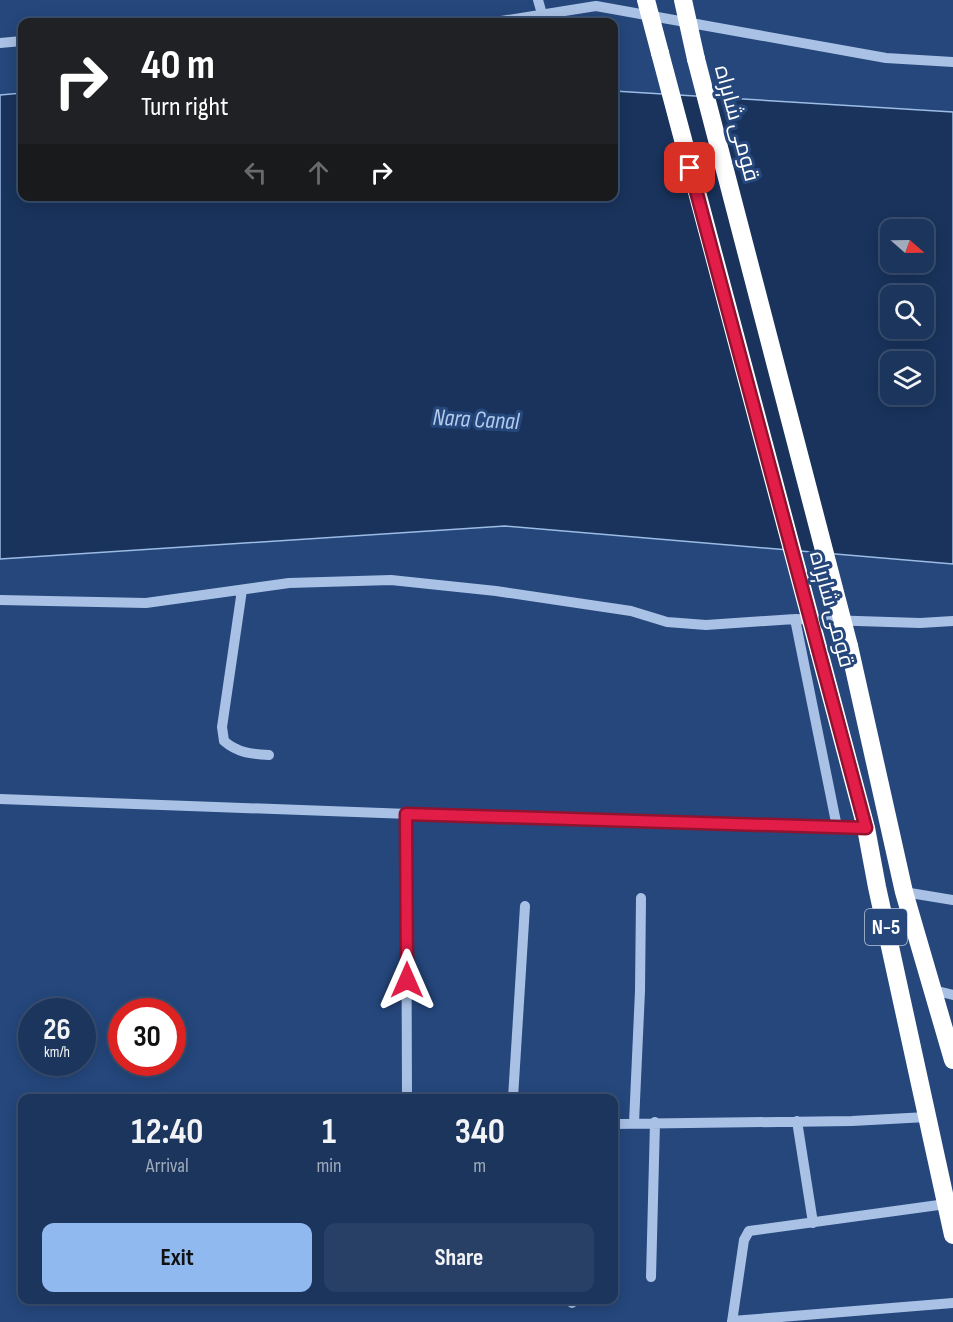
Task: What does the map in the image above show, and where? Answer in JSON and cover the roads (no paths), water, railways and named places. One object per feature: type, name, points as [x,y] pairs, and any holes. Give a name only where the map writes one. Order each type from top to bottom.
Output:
[{"type":"highway","name":"قومی شاہراہ","points":[[682,0],[849,646],[904,892],[953,1060]]},
{"type":"highway","name":"قومی شاہراہ","points":[[648,7],[866,828],[927,1117],[950,1203],[953,1235]]},
{"type":"highway","points":[[877,887],[904,892]]},
{"type":"street","points":[[538,0],[542,14]]},
{"type":"street","points":[[518,18],[596,6],[648,7],[688,23],[886,58],[953,62]]},
{"type":"street","points":[[0,43],[18,41]]},
{"type":"street","points":[[0,600],[146,603],[289,583],[391,580],[496,591],[620,609],[667,622],[706,625],[795,619],[920,623],[953,621]]},
{"type":"street","points":[[242,590],[222,727],[224,741],[247,754],[269,755]]},
{"type":"street","points":[[795,619],[837,827]]},
{"type":"street","points":[[0,799],[866,828]]},
{"type":"street","points":[[406,814],[407,1094]]},
{"type":"street","points":[[904,892],[953,900]]},
{"type":"street","points":[[634,1123],[640,991],[641,898]]},
{"type":"street","points":[[513,1094],[525,906]]},
{"type":"street","points":[[933,990],[953,995]]},
{"type":"street","points":[[618,1124],[852,1121],[927,1117]]},
{"type":"street","points":[[797,1121],[813,1223]]},
{"type":"street","points":[[651,1277],[655,1122]]},
{"type":"street","points":[[950,1203],[749,1231],[744,1240],[732,1321],[953,1303]]},
{"type":"water","name":"Nara Canal","points":[[618,91],[953,112],[953,564],[505,526],[0,559],[0,95],[18,93],[18,201],[618,201]]}]
